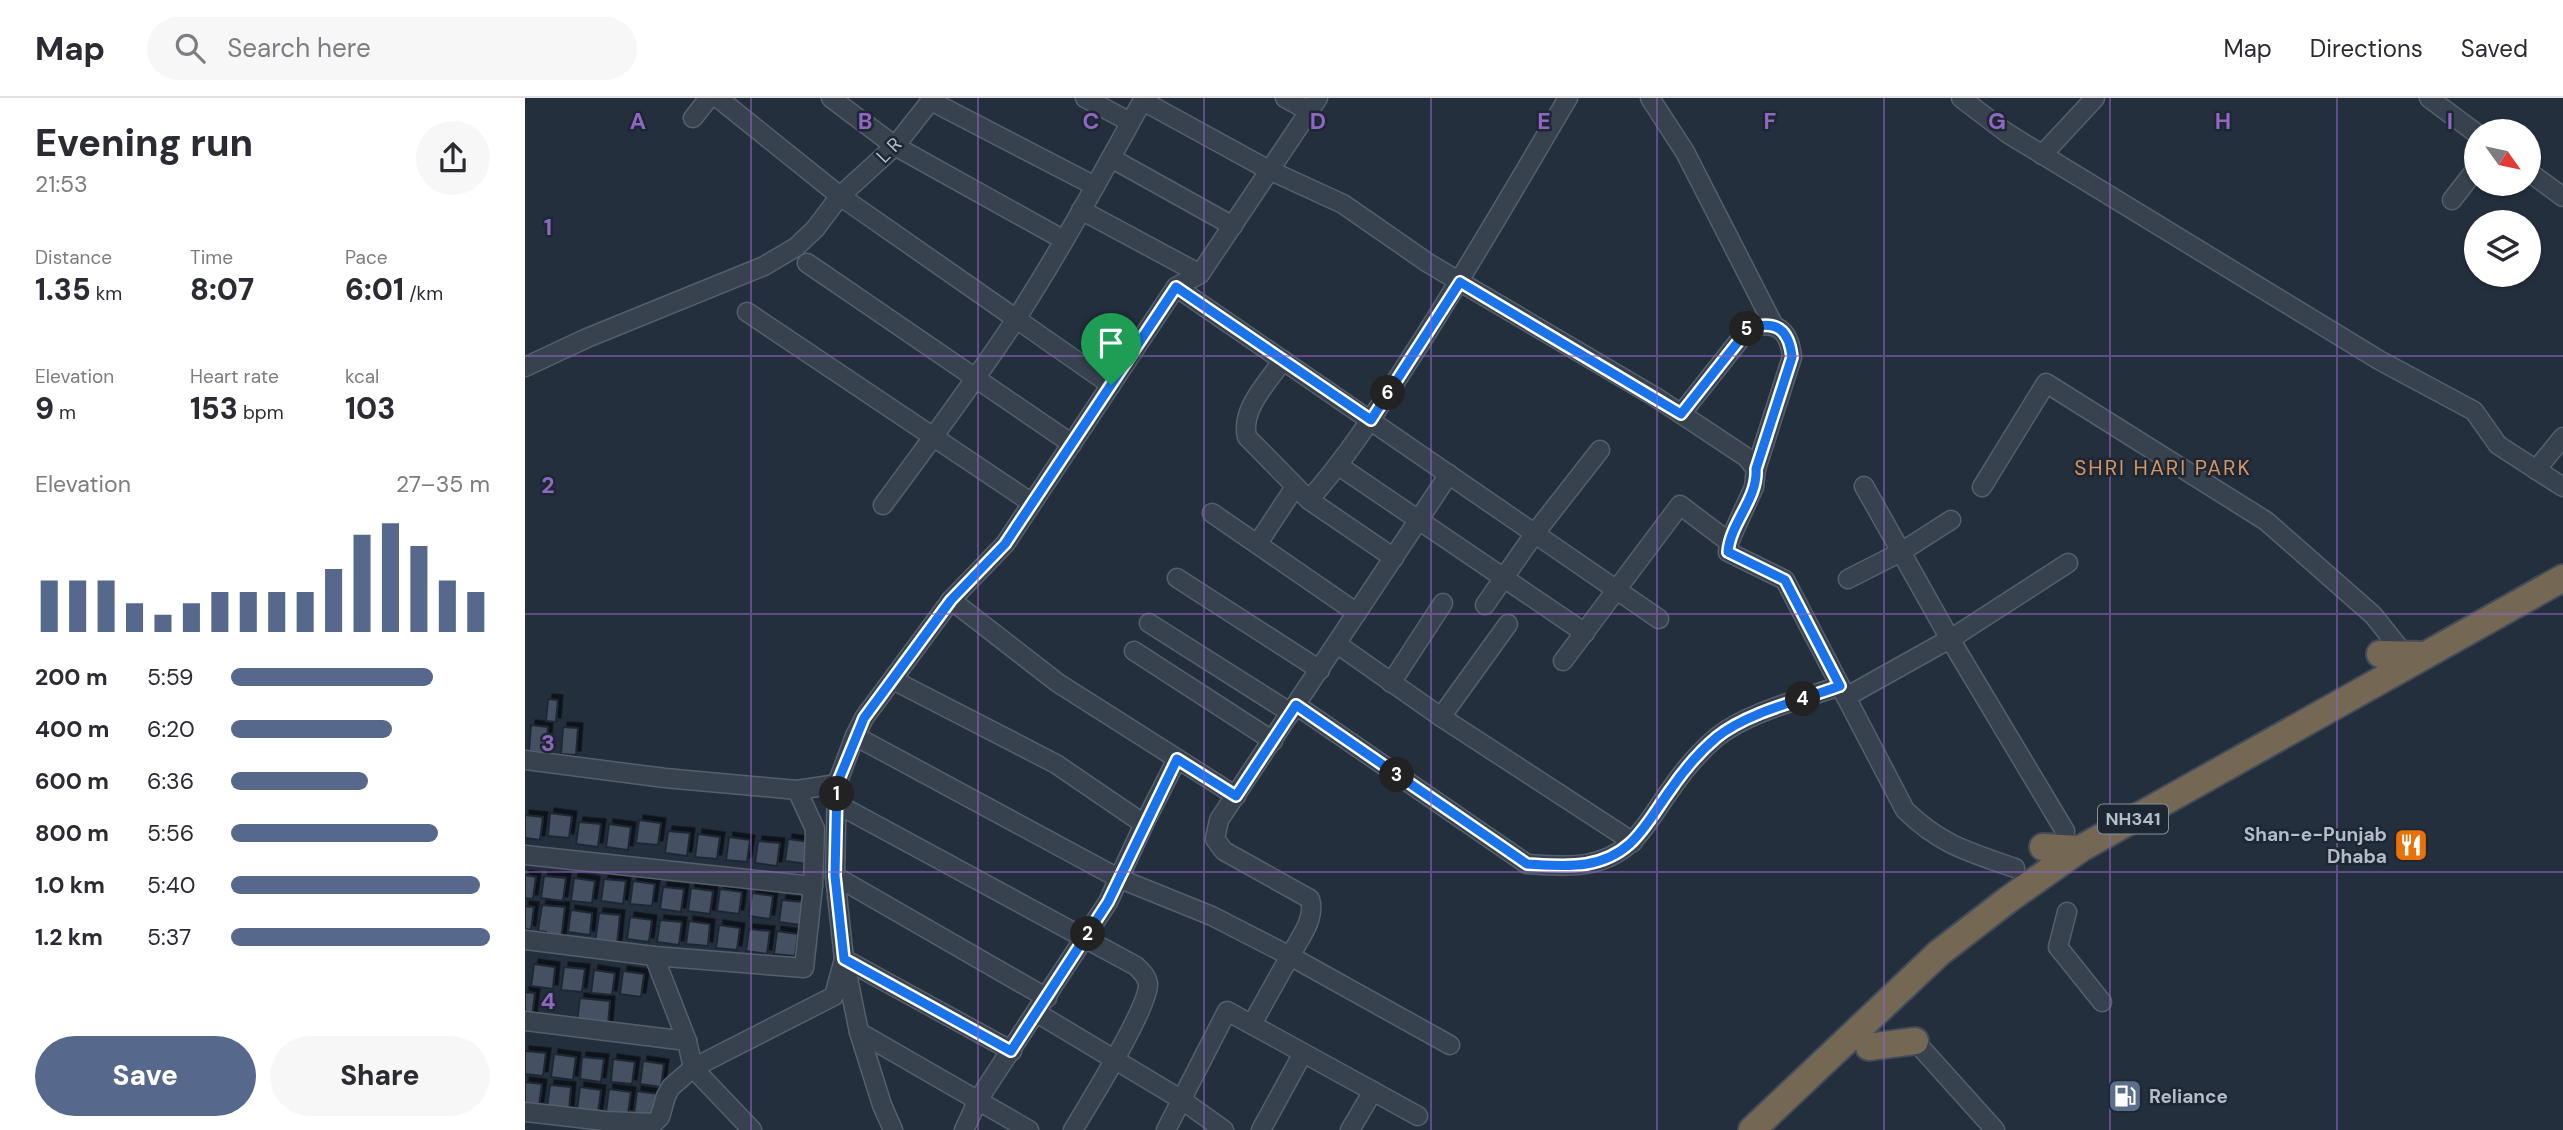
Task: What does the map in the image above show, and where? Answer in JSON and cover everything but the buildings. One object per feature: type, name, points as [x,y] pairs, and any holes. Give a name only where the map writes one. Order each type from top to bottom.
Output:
[{"type":"highway","name":"NH341","points":[[2043,847],[2072,840],[2426,655],[2563,578]]},
{"type":"highway","points":[[2388,649],[2426,655]]},
{"type":"highway","name":"NH341","points":[[1752,1130],[1939,953],[2009,899],[2072,840]]},
{"type":"highway","points":[[1869,1048],[1915,1041]]},
{"type":"street","points":[[693,118],[709,98]]},
{"type":"street","points":[[718,98],[840,196],[1111,385]]},
{"type":"street","points":[[831,98],[895,146],[1064,240]]},
{"type":"street","points":[[1085,98],[1130,122]]},
{"type":"street","points":[[893,1130],[882,1105],[859,1032],[844,959],[835,876],[837,784],[855,736],[864,718],[951,600],[1005,544],[1176,287],[1201,274],[1314,105],[1285,98]]},
{"type":"street","points":[[1309,500],[1339,466],[1371,420],[1460,282],[1568,98]]},
{"type":"street","points":[[1650,98],[1685,152],[1774,326]]},
{"type":"street","points":[[1961,98],[2007,133],[2042,155],[2379,360],[2474,411],[2498,446],[2563,487]]},
{"type":"street","points":[[2042,155],[2095,98]]},
{"type":"street","points":[[2429,98],[2464,124]]},
{"type":"street","points":[[883,505],[1016,318],[1064,240],[1143,99],[1269,170],[1343,204],[1428,263],[1681,414],[1746,457],[1756,469]]},
{"type":"street","points":[[932,100],[1095,186]]},
{"type":"street","name":"L R","points":[[525,367],[587,338],[764,266],[796,247],[815,229],[840,196],[895,146],[932,100]]},
{"type":"street","points":[[1111,158],[1233,226]]},
{"type":"street","points":[[2541,181],[2563,197]]},
{"type":"street","points":[[2452,200],[2464,184]]},
{"type":"street","points":[[1081,210],[1201,274]]},
{"type":"street","points":[[807,263],[1072,444]]},
{"type":"street","points":[[1176,287],[1659,619]]},
{"type":"street","points":[[747,312],[1032,503]]},
{"type":"street","points":[[1681,414],[1749,328],[1762,324],[1785,332],[1791,342],[1792,357],[1756,469],[1754,487],[1729,542],[1728,552],[1785,580],[1905,810],[1926,831],[1955,847],[2015,868]]},
{"type":"street","points":[[1283,360],[1249,411],[1245,429],[1251,443],[1309,500],[1394,558]]},
{"type":"street","points":[[1982,487],[2046,383],[2266,522],[2374,615],[2388,649]]},
{"type":"street","points":[[2536,470],[2563,437]]},
{"type":"street","points":[[1485,605],[1535,533],[1600,450]]},
{"type":"street","points":[[1339,466],[1585,633]]},
{"type":"street","points":[[1252,1024],[1310,919],[1312,905],[1310,899],[1224,851],[1215,839],[1219,820],[1449,474]]},
{"type":"street","points":[[1864,486],[1949,639],[2072,840]]},
{"type":"street","points":[[1258,543],[1295,487]]},
{"type":"street","points":[[1563,661],[1680,505],[1729,542]]},
{"type":"street","points":[[1212,513],[1357,613]]},
{"type":"street","points":[[1848,579],[1901,552],[1951,520]]},
{"type":"street","points":[[1149,623],[1294,709],[1527,864],[1587,864],[1611,856],[1633,842],[1652,820],[1669,790],[1719,736],[1753,717],[1843,691],[1949,639],[2068,563]]},
{"type":"street","points":[[1177,578],[1320,670]]},
{"type":"street","points":[[951,600],[1058,683],[1236,796]]},
{"type":"street","points":[[1391,683],[1443,603]]},
{"type":"street","points":[[1441,717],[1508,624]]},
{"type":"street","points":[[1336,645],[1633,842]]},
{"type":"street","points":[[1134,651],[1273,741]]},
{"type":"street","points":[[893,680],[1056,764],[1144,824]]},
{"type":"street","points":[[855,736],[1118,877],[1212,916],[1290,956],[1450,1045]]},
{"type":"street","points":[[964,1130],[978,1100],[1108,902],[1177,759]]},
{"type":"street","points":[[525,760],[665,778],[797,790],[837,784]]},
{"type":"street","points":[[525,940],[654,956],[804,968],[813,886],[815,829],[797,790]]},
{"type":"street","points":[[837,804],[1136,966],[1147,979],[1147,994],[1115,1060],[1073,1130]]},
{"type":"street","points":[[525,855],[813,886]]},
{"type":"street","points":[[835,876],[1047,998]]},
{"type":"street","points":[[2067,912],[2058,947],[2102,1002]]},
{"type":"street","points":[[654,956],[687,1041],[693,1068],[752,1130]]},
{"type":"street","points":[[844,959],[1011,1051]]},
{"type":"street","points":[[525,1112],[603,1126],[656,1121],[671,1087],[693,1068],[834,996],[844,959]]},
{"type":"street","points":[[1166,1130],[1227,1011],[1418,1116]]},
{"type":"street","points":[[1037,1013],[1182,1100],[1224,1130]]},
{"type":"street","points":[[525,1021],[687,1041]]},
{"type":"street","points":[[859,1032],[1029,1130]]},
{"type":"street","points":[[1915,1041],[1996,1130]]},
{"type":"street","points":[[1261,1130],[1303,1053]]},
{"type":"street","points":[[1350,1130],[1373,1091]]},
{"type":"place","name":"Shan-e-Punjab Dhaba","points":[[2411,845]]},
{"type":"place","name":"Reliance","points":[[2125,1096]]},
{"type":"district","name":"SHRI HARI PARK","points":[[2163,468]]},
{"type":"route","points":[[1460,282],[1681,414],[1749,328],[1762,324],[1774,326],[1785,332],[1791,342],[1792,357],[1756,469],[1754,487],[1729,542],[1728,552],[1785,580],[1840,686],[1753,717],[1719,736],[1697,756],[1669,790],[1652,820],[1633,842],[1611,856],[1587,864],[1559,866],[1527,864],[1296,705],[1236,796],[1177,759],[1108,902],[1011,1051],[844,959],[835,876],[837,784],[864,718],[951,600],[1005,544],[1111,385],[1176,287],[1371,420],[1460,282]]}]
